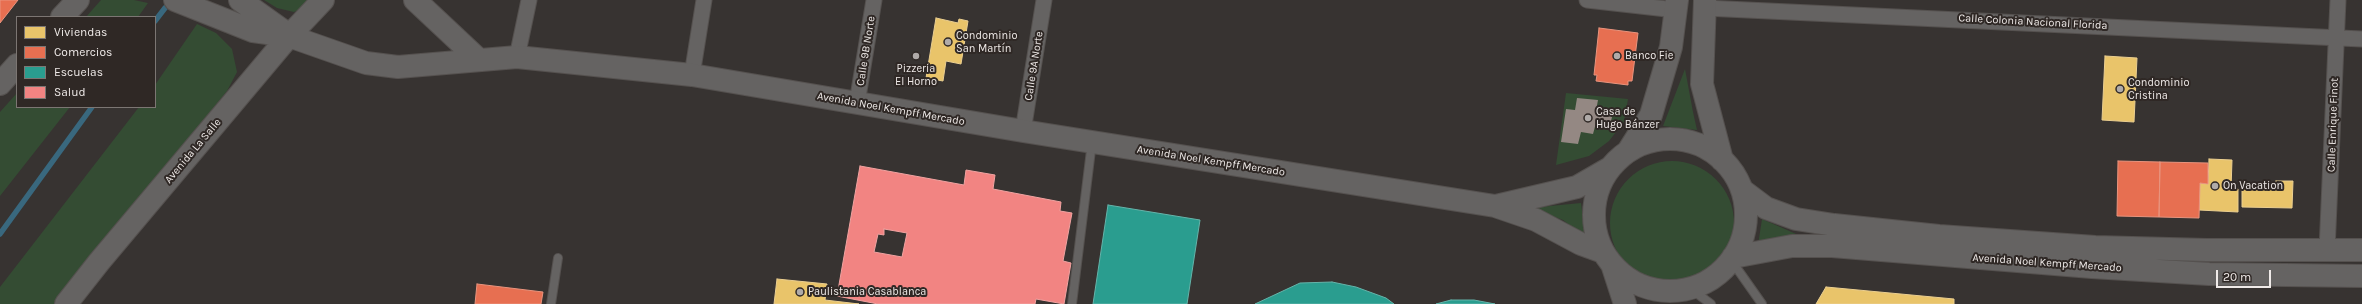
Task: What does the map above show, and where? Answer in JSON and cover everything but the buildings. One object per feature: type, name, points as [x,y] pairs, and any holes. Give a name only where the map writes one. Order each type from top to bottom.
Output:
[{"type":"main road","points":[[62,16],[65,0]]},
{"type":"main road","points":[[63,16],[78,0]]},
{"type":"main road","name":"Avenida Noel Kempff Mercado","points":[[175,0],[216,18],[253,31],[290,36],[366,63],[398,67],[517,57],[692,75],[1023,132],[1494,206],[1536,220],[1607,258]]},
{"type":"main road","name":"Avenida Noel Kempff Mercado","points":[[240,0],[290,36]]},
{"type":"main road","name":"Avenida La Salle","points":[[66,304],[99,262],[290,36],[323,0]]},
{"type":"main road","points":[[415,0],[479,60]]},
{"type":"main road","points":[[1705,4],[1702,84],[1708,112],[1722,160]]},
{"type":"main road","points":[[1625,304],[1595,231],[1594,208],[1599,187],[1610,167],[1629,150],[1651,115],[1671,47],[1677,5]]},
{"type":"main road","points":[[0,84],[16,66]]},
{"type":"main road","points":[[1607,258],[1628,279],[1648,289],[1703,295],[1732,258],[1743,236],[1746,213],[1742,190],[1734,174],[1722,160],[1702,146],[1678,139],[1652,141],[1629,150]]},
{"type":"main road","name":"Avenida Noel Kempff Mercado","points":[[1494,206],[1577,187],[1610,167]]},
{"type":"main road","name":"Avenida Noel Kempff Mercado","points":[[1742,190],[1771,210],[1796,219],[1842,226],[2095,246],[2207,250],[2362,250]]},
{"type":"main road","name":"Avenida Noel Kempff Mercado","points":[[1732,258],[1792,246],[1832,246],[2201,274],[2362,276]]},
{"type":"street","points":[[517,57],[529,0]]},
{"type":"street","points":[[692,75],[704,0]]},
{"type":"street","name":"Calle 9B Norte","points":[[857,103],[874,0]]},
{"type":"street","name":"Calle 9A Norte","points":[[1023,132],[1044,0]]},
{"type":"street","points":[[1586,0],[1677,5]]},
{"type":"street","name":"Calle Enrique Finot","points":[[2327,250],[2338,0]]},
{"type":"street","name":"Calle Colonia Nacional Florida","points":[[1705,4],[2362,39]]},
{"type":"lane","points":[[1072,304],[1092,142]]},
{"type":"lane","points":[[551,304],[558,258]]},
{"type":"lane","points":[[1732,258],[1762,304]]},
{"type":"green space","points":[[101,0],[134,0],[148,3],[139,16],[87,16]]},
{"type":"green space","points":[[264,0],[314,0],[309,5],[294,12],[277,8]]},
{"type":"green space","points":[[197,24],[216,33],[232,49],[237,72],[227,91],[56,304],[0,304],[0,287],[138,108],[156,108],[156,84]]},
{"type":"green space","points":[[1685,69],[1693,112],[1697,130],[1663,126]]},
{"type":"green space","points":[[1566,93],[1628,99],[1624,122],[1609,141],[1589,156],[1556,165]]},
{"type":"green space","points":[[16,94],[16,108],[69,108],[0,196],[0,112]]},
{"type":"green space","points":[[1672,161],[1696,166],[1716,179],[1729,199],[1734,223],[1729,247],[1716,267],[1696,280],[1672,285],[1648,280],[1628,267],[1615,247],[1610,223],[1615,199],[1628,179],[1648,166]]},
{"type":"green space","points":[[1581,203],[1586,238],[1563,220],[1529,208]]},
{"type":"green space","points":[[1762,219],[1812,241],[1758,245]]},
{"type":"waterway","points":[[156,20],[165,8]]},
{"type":"waterway","points":[[0,234],[91,108]]},
{"type":"place","name":"Condominio San Martín","points":[[948,42]]},
{"type":"place","name":"Pizzeria El Horno","points":[[916,56]]},
{"type":"place","name":"Banco Fie","points":[[1617,56]]},
{"type":"place","name":"Condominio Cristina","points":[[2120,89]]},
{"type":"place","name":"Casa de Hugo Bánzer","points":[[1588,118]]},
{"type":"place","name":"On Vacation","points":[[2215,186]]},
{"type":"place","name":"Paulistania Casablanca","points":[[800,292]]}]
